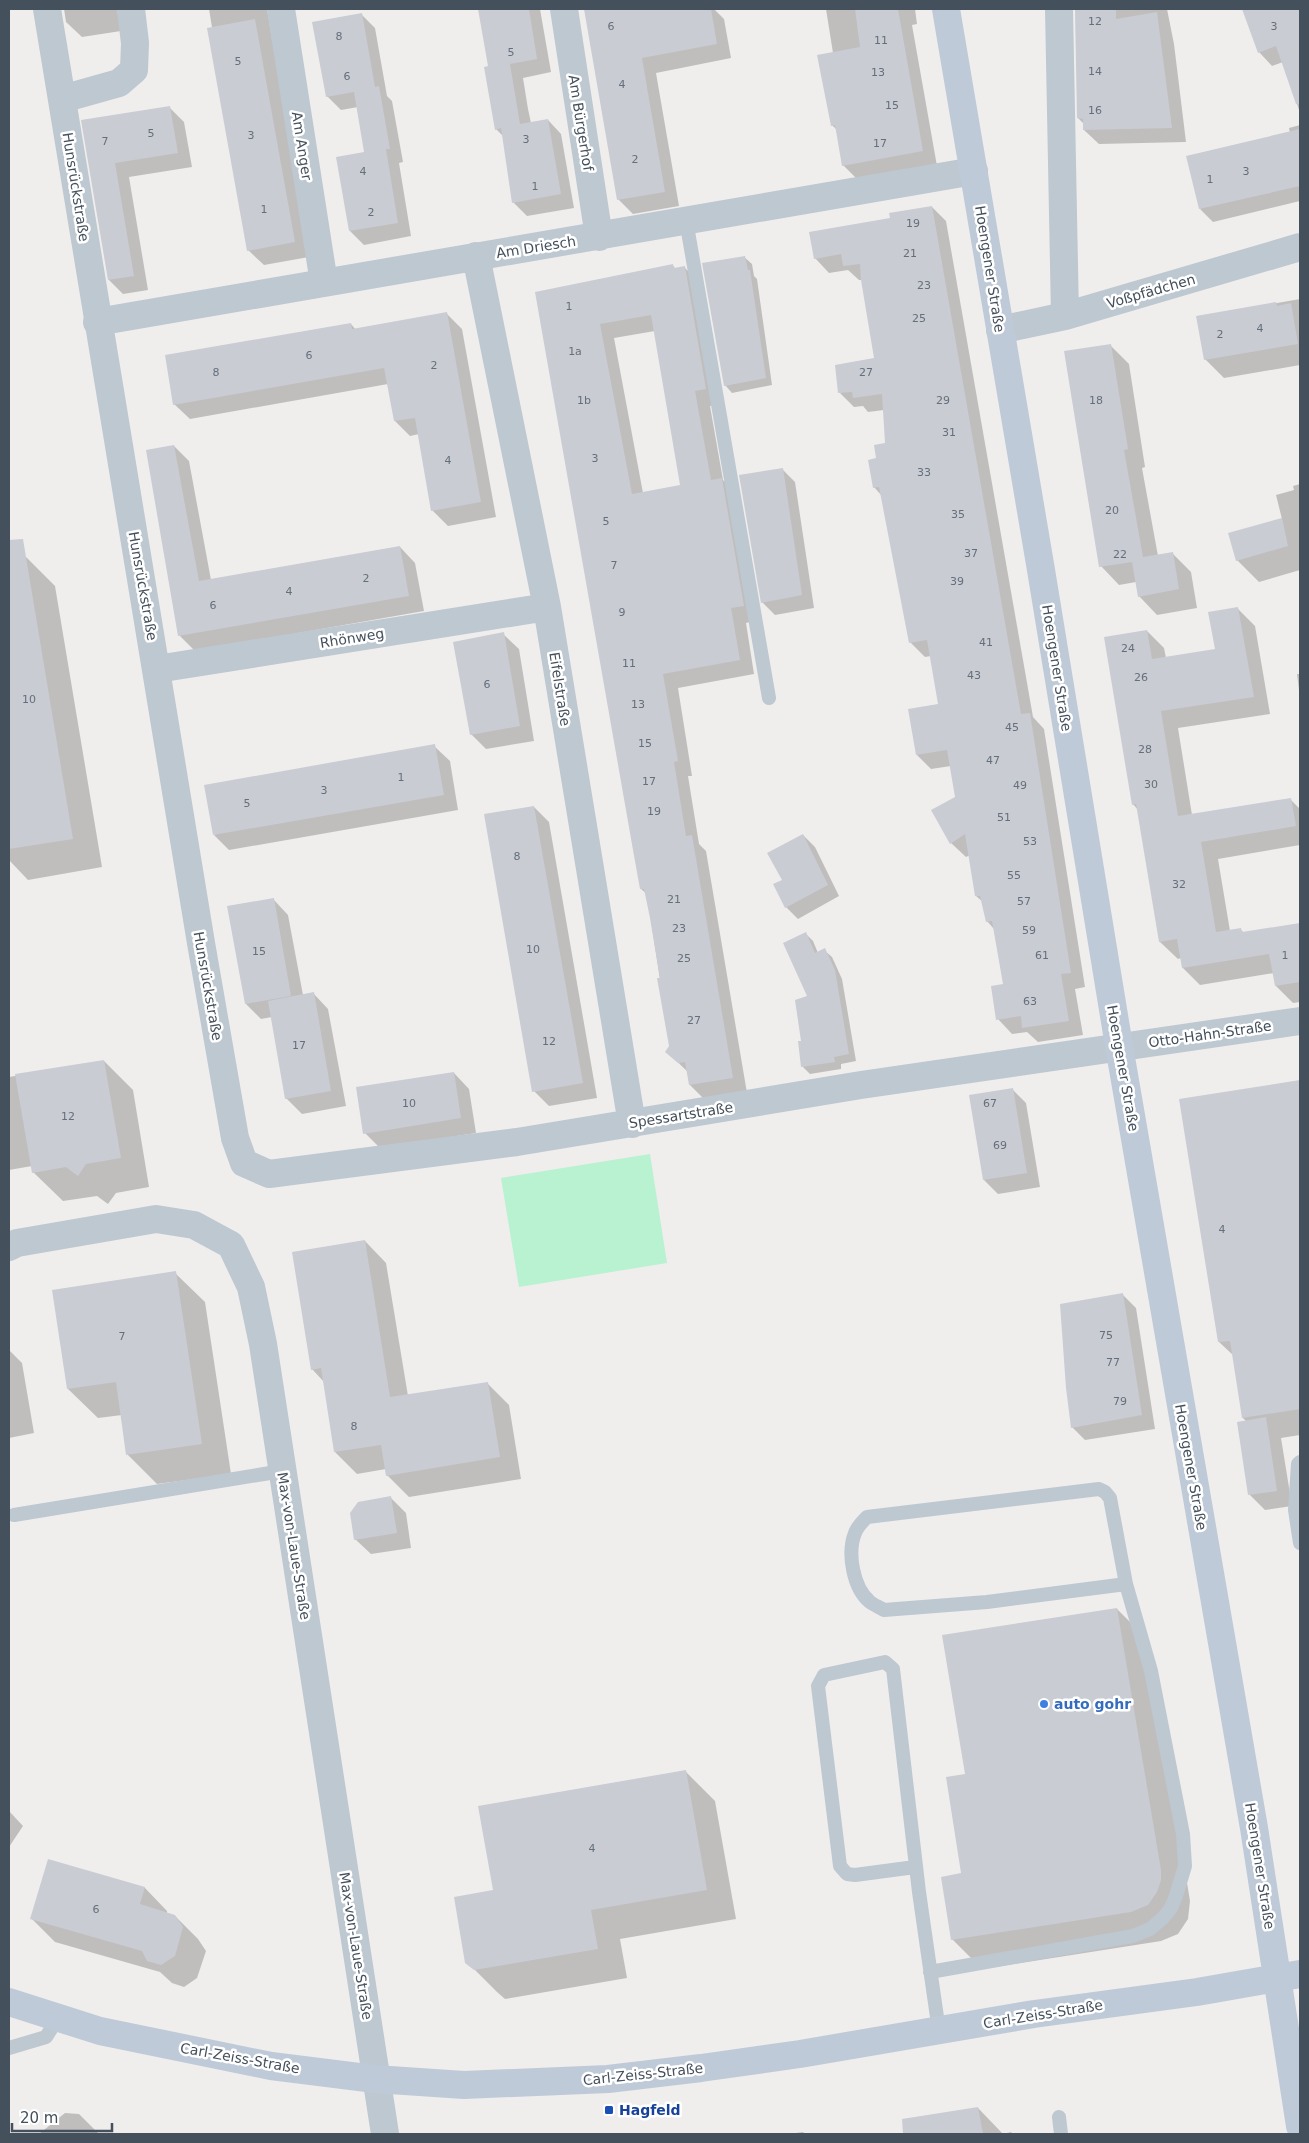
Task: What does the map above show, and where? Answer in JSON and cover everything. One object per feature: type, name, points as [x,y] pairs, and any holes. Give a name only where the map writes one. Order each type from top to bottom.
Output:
[{"type":"main road","name":"Hoengener Straße","points":[[946,9],[1119,1046],[1289,1976],[1300,2126]]},
{"type":"main road","name":"Carl-Zeiss-Straße","points":[[9,2002],[100,2031],[271,2066],[375,2079],[464,2085],[608,2080],[782,2056],[1034,2014],[1220,1988],[1289,1976]]},
{"type":"street","name":"Hunsrückstraße","points":[[47,9],[201,943],[235,1138],[244,1162]]},
{"type":"street","points":[[62,99],[119,83],[134,70],[136,43],[132,9]]},
{"type":"street","name":"Am Anger","points":[[281,9],[324,283]]},
{"type":"street","name":"Am Bürgerhof","points":[[564,9],[599,237]]},
{"type":"street","points":[[1059,9],[1065,316]]},
{"type":"street","name":"Am Driesch","points":[[98,322],[974,171]]},
{"type":"street","name":"Voßpfädchen","points":[[1000,330],[1065,316],[1300,247]]},
{"type":"street","name":"Eifelstraße","points":[[476,256],[547,607],[632,1124]]},
{"type":"street","name":"Rhönweg","points":[[157,669],[547,607]]},
{"type":"street","name":"Otto-Hahn-Straße","points":[[1119,1046],[1300,1021]]},
{"type":"street","name":"Spessartstraße","points":[[244,1162],[269,1174],[517,1142],[870,1084],[1119,1046]]},
{"type":"street","name":"Max-von-Laue-Straße","points":[[9,1247],[17,1243],[156,1219],[194,1225],[231,1245],[251,1287],[262,1344],[385,2134]]},
{"type":"lane","points":[[686,220],[769,698]]},
{"type":"lane","points":[[1300,1462],[1298,1464],[1294,1510],[1300,1543]]},
{"type":"lane","points":[[14,1515],[282,1471]]},
{"type":"lane","points":[[930,1972],[1133,1936],[1150,1929],[1171,1908],[1181,1882],[1185,1866],[1182,1834],[1151,1671],[1126,1584],[1110,1498],[1105,1492],[1099,1489],[867,1517],[856,1532],[852,1542],[852,1560],[860,1591],[870,1602],[884,1610],[904,1610],[987,1602],[1126,1584]]},
{"type":"lane","points":[[916,1867],[855,1876],[847,1874],[840,1866],[818,1686],[824,1674],[885,1662],[893,1669],[916,1867],[939,2031]]},
{"type":"lane","points":[[9,2048],[46,2036],[58,2018]]},
{"type":"lane","points":[[1059,2117],[1061,2134]]},
{"type":"green space","points":[[650,1154],[667,1263],[519,1287],[501,1178]]},
{"type":"building","points":[[478,9],[529,9],[537,59],[510,64],[520,124],[548,119],[561,194],[512,203],[501,128],[495,130],[484,67],[488,66]]},
{"type":"building","points":[[584,9],[711,9],[717,44],[642,58],[665,192],[617,200]]},
{"type":"building","points":[[855,9],[898,9],[923,151],[842,166],[835,125],[831,126],[817,55],[860,47]]},
{"type":"building","points":[[1075,9],[1116,9],[1116,19],[1157,12],[1172,128],[1083,130],[1083,119],[1077,118]]},
{"type":"building","points":[[1242,9],[1300,9],[1300,104],[1296,104],[1276,46],[1258,53]]},
{"type":"building","points":[[362,13],[375,87],[379,86],[390,149],[386,149],[398,223],[349,231],[336,157],[364,152],[354,92],[326,97],[312,22]]},
{"type":"building","points":[[255,19],[295,242],[247,251],[207,28]]},
{"type":"building","points":[[170,106],[178,153],[115,163],[134,276],[108,280],[81,120]]},
{"type":"building","points":[[1300,129],[1300,186],[1199,209],[1186,156]]},
{"type":"building","points":[[932,206],[1021,714],[1030,713],[1071,973],[1061,974],[1069,1021],[1022,1028],[1021,1016],[996,1020],[991,986],[1003,984],[992,921],[986,922],[980,896],[975,896],[965,834],[950,844],[931,810],[955,797],[947,750],[916,755],[908,709],[938,704],[927,640],[909,643],[879,487],[873,488],[868,460],[876,458],[874,445],[885,443],[882,394],[853,398],[852,392],[838,393],[835,365],[874,358],[860,264],[843,266],[841,254],[814,259],[809,232],[890,218],[889,213]]},
{"type":"building","points":[[745,256],[748,270],[750,270],[766,378],[724,386],[702,263]]},
{"type":"building","points":[[673,264],[674,268],[685,266],[706,389],[695,391],[711,480],[722,478],[744,606],[731,608],[740,660],[663,674],[678,761],[674,762],[686,836],[692,835],[733,1078],[689,1085],[685,1062],[678,1063],[665,1052],[669,1046],[657,978],[660,978],[650,918],[644,889],[640,889],[535,292]],"holes":[[[651,315],[680,485],[632,494],[600,324]]]},
{"type":"building","points":[[1276,302],[1277,306],[1291,303],[1298,344],[1204,360],[1196,316]]},
{"type":"building","points":[[447,312],[481,502],[431,511],[415,418],[394,421],[384,368],[173,405],[165,355],[351,323],[352,329]]},
{"type":"building","points":[[1111,344],[1128,449],[1124,450],[1143,557],[1173,552],[1179,589],[1138,597],[1132,562],[1099,567],[1064,351]]},
{"type":"building","points":[[174,445],[199,581],[400,546],[409,596],[178,636],[146,450]]},
{"type":"building","points":[[783,468],[802,595],[761,603],[739,475]]},
{"type":"building","points":[[1282,518],[1288,546],[1236,561],[1228,533]]},
{"type":"building","points":[[23,539],[73,839],[9,849],[9,540]]},
{"type":"building","points":[[1238,607],[1254,697],[1161,711],[1178,816],[1291,798],[1296,826],[1201,842],[1216,932],[1241,928],[1242,932],[1300,923],[1300,982],[1275,986],[1269,954],[1182,968],[1177,939],[1159,942],[1136,804],[1132,805],[1104,637],[1147,630],[1152,659],[1215,649],[1208,612]]},
{"type":"building","points":[[504,632],[520,726],[470,735],[453,642]]},
{"type":"building","points":[[435,744],[444,795],[213,835],[204,785]]},
{"type":"building","points":[[534,806],[583,1083],[532,1092],[484,814]]},
{"type":"building","points":[[803,834],[828,885],[785,908],[773,884],[782,880],[767,853]]},
{"type":"building","points":[[274,898],[291,996],[245,1004],[227,906]]},
{"type":"building","points":[[806,932],[815,953],[825,948],[835,970],[849,1054],[834,1057],[835,1062],[801,1067],[798,1041],[801,1041],[795,1000],[807,996],[783,943]]},
{"type":"building","points":[[314,992],[331,1091],[285,1099],[268,1001]]},
{"type":"building","points":[[104,1060],[121,1158],[86,1164],[78,1176],[66,1167],[32,1173],[15,1074]]},
{"type":"building","points":[[454,1072],[461,1118],[363,1134],[356,1087]]},
{"type":"building","points":[[1300,1080],[1300,1409],[1242,1418],[1230,1341],[1218,1342],[1179,1099]]},
{"type":"building","points":[[1013,1088],[1027,1173],[983,1180],[969,1095]]},
{"type":"building","points":[[365,1240],[390,1397],[488,1382],[500,1457],[386,1476],[381,1445],[334,1452],[321,1368],[311,1370],[292,1252]]},
{"type":"building","points":[[176,1271],[202,1444],[126,1455],[116,1382],[67,1389],[52,1290]]},
{"type":"building","points":[[1123,1293],[1142,1415],[1071,1428],[1060,1304]]},
{"type":"building","points":[[1266,1417],[1277,1491],[1248,1495],[1237,1422]]},
{"type":"building","points":[[391,1496],[397,1533],[354,1540],[350,1513],[358,1502]]},
{"type":"building","name":"auto gohr","points":[[1117,1608],[1161,1870],[1161,1880],[1157,1892],[1148,1905],[1131,1912],[951,1940],[941,1877],[961,1873],[946,1777],[965,1774],[942,1635]]},
{"type":"building","points":[[686,1770],[707,1890],[591,1910],[598,1949],[474,1970],[465,1963],[454,1897],[493,1890],[478,1806]]},
{"type":"building","points":[[48,1859],[145,1887],[140,1904],[175,1915],[183,1927],[175,1956],[161,1965],[147,1961],[142,1951],[30,1919]]},
{"type":"building","points":[[978,2107],[983,2134],[903,2134],[902,2119]]},
{"type":"place","name":"auto gohr","points":[[1044,1704]]},
{"type":"place","name":"Hagfeld","points":[[609,2110]]}]
